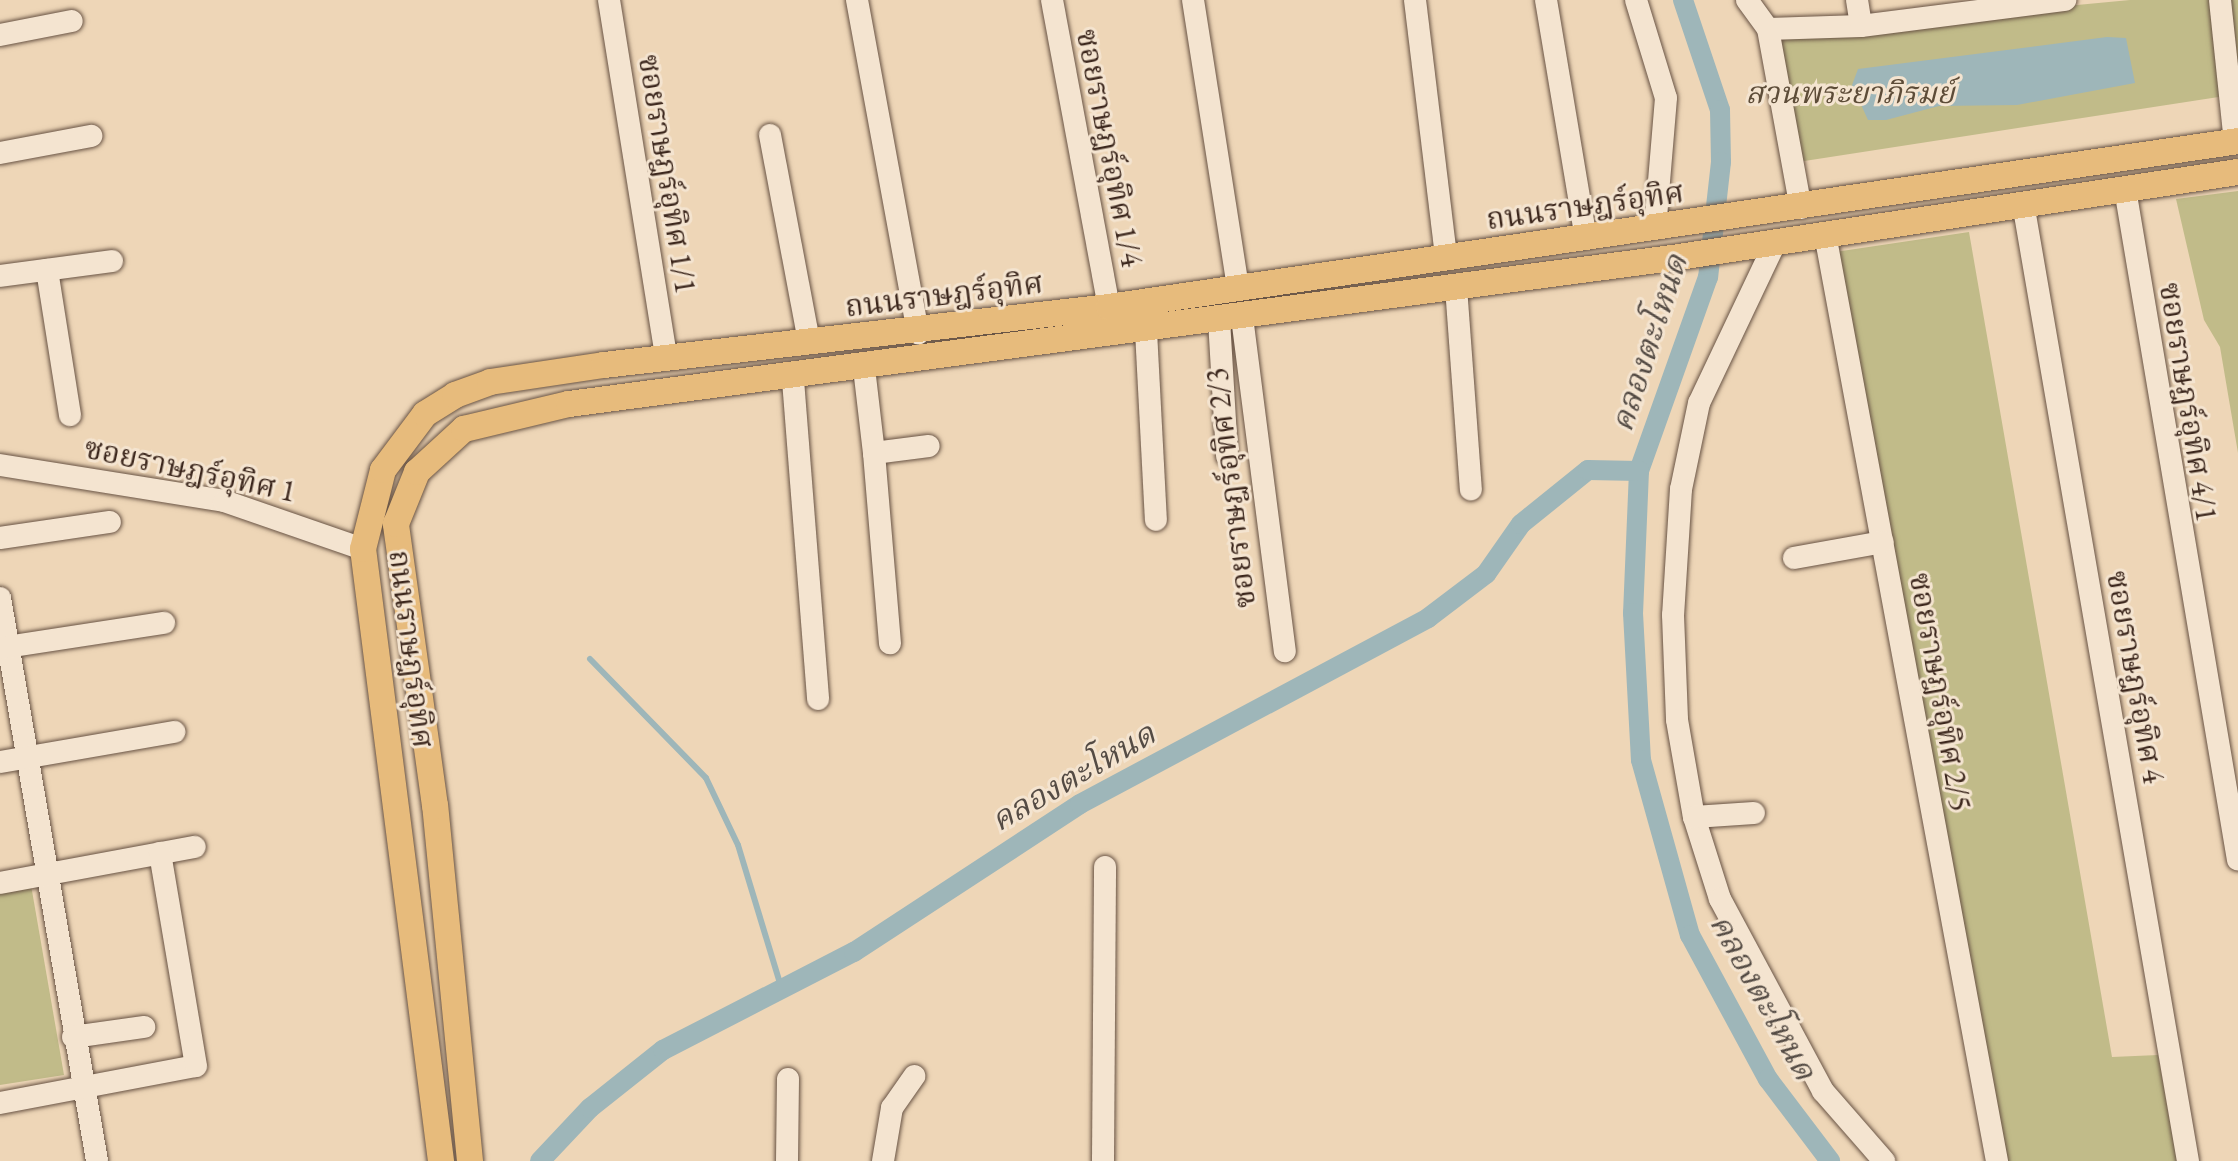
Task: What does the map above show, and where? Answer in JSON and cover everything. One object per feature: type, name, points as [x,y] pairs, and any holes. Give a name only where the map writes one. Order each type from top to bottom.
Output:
[{"type":"main road","name":"ถนนราษฎร์อุทิศ","points":[[441,1161],[363,549],[383,470],[425,414],[455,395],[490,382],[666,357],[918,333],[1109,307],[2236,142]]},
{"type":"main road","name":"ถนนราษฎร์อุทิศ","points":[[470,1161],[435,806],[401,579],[396,524],[403,498],[438,449],[464,429],[505,415],[793,380],[1679,257],[2238,172]]},
{"type":"street","name":"ซอยราษฎร์อุทิศ 1/1","points":[[609,0],[666,357]]},
{"type":"street","points":[[857,0],[918,333]]},
{"type":"street","name":"ซอยราษฎร์อุทิศ 1/4","points":[[1052,0],[1109,307]]},
{"type":"street","points":[[1193,0],[1238,289]]},
{"type":"street","points":[[1415,0],[1446,257]]},
{"type":"street","points":[[1546,0],[1586,238]]},
{"type":"street","points":[[1636,0],[1666,98],[1668,227]]},
{"type":"street","points":[[1747,0],[1768,29],[1801,208]]},
{"type":"street","points":[[1857,0],[1861,26]]},
{"type":"street","points":[[1768,29],[1861,26],[2020,2],[2065,0]]},
{"type":"street","points":[[2220,0],[2236,142]]},
{"type":"street","points":[[0,35],[72,21]]},
{"type":"street","points":[[770,135],[809,342]]},
{"type":"street","points":[[0,153],[91,136]]},
{"type":"street","name":"ซอยราษฎร์อุทิศ 4/1","points":[[2125,189],[2238,860]]},
{"type":"street","name":"ซอยราษฎร์อุทิศ 4","points":[[2023,203],[2188,1161]]},
{"type":"street","name":"ซอยราษฎร์อุทิศ 2/5","points":[[1825,234],[1997,1161]]},
{"type":"street","points":[[1766,244],[1699,403],[1681,489],[1673,615],[1677,720],[1694,817],[1720,899],[1757,975],[1823,1091],[1884,1161]]},
{"type":"street","points":[[0,276],[112,261]]},
{"type":"street","points":[[47,270],[70,415]]},
{"type":"street","points":[[1456,287],[1471,489]]},
{"type":"street","points":[[1227,456],[1231,318]]},
{"type":"street","name":"ซอยราษฎร์อุทิศ 2/3","points":[[1231,318],[1268,563],[1285,651]]},
{"type":"street","points":[[1146,331],[1156,520]]},
{"type":"street","points":[[864,368],[890,643]]},
{"type":"street","points":[[793,380],[818,699]]},
{"type":"street","points":[[874,453],[929,446]]},
{"type":"street","name":"ซอยราษฎร์อุทิศ 1","points":[[0,465],[224,501],[363,549]]},
{"type":"street","points":[[0,538],[110,522]]},
{"type":"street","points":[[1794,558],[1883,542]]},
{"type":"street","points":[[0,598],[4,648],[30,757],[73,1037],[97,1161]]},
{"type":"street","points":[[4,648],[164,623]]},
{"type":"street","points":[[0,762],[174,732]]},
{"type":"street","points":[[1694,817],[1754,813]]},
{"type":"street","points":[[0,883],[195,847]]},
{"type":"street","points":[[0,1103],[196,1066],[160,853]]},
{"type":"street","points":[[1103,1161],[1105,867]]},
{"type":"street","points":[[73,1037],[144,1027]]},
{"type":"street","points":[[883,1161],[892,1108],[914,1076]]},
{"type":"street","points":[[787,1161],[788,1079]]},
{"type":"green space","name":"สวนพระยาภิรมย์","points":[[2130,0],[2238,0],[2238,94],[1798,162],[1779,41],[1784,33]]},
{"type":"green space","points":[[2238,191],[2238,453],[2220,347],[2204,320],[2176,199]]},
{"type":"green space","points":[[1969,232],[2112,1057],[2158,1055],[2177,1161],[1993,1161],[1835,252]]},
{"type":"green space","points":[[31,885],[64,1075],[0,1085],[0,890]]},
{"type":"water","points":[[2107,37],[2126,38],[2135,83],[2017,105],[1939,106],[1886,120],[1868,120],[1852,85],[1858,69]]},
{"type":"waterway","name":"คลองตะโหนด","points":[[1683,0],[1720,110],[1721,162],[1708,277],[1639,471],[1633,613],[1641,760],[1690,935],[1768,1079],[1830,1161]]},
{"type":"waterway","name":"คลองตะโหนด","points":[[540,1161],[590,1108],[663,1050],[854,952],[1080,804],[1428,618],[1486,574],[1521,524],[1588,470],[1639,471]]},
{"type":"waterway","points":[[590,659],[706,778],[738,845],[783,993]]}]
